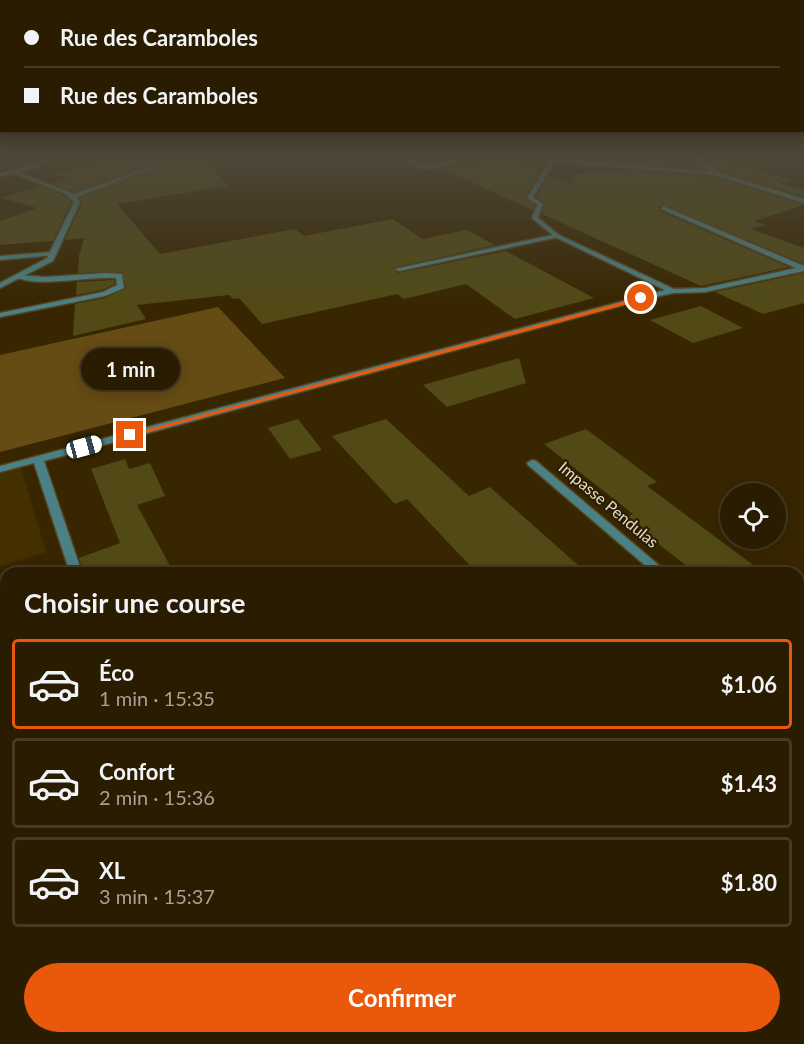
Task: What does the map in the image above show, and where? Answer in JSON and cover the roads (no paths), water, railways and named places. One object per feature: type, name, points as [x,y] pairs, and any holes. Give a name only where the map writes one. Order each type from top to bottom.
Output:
[{"type":"street","points":[[0,286],[50,259],[75,207]]},
{"type":"street","points":[[539,207],[535,218],[557,236],[673,291]]},
{"type":"street","points":[[663,208],[804,269]]},
{"type":"street","points":[[399,269],[557,236]]},
{"type":"street","points":[[0,258],[53,254]]},
{"type":"street","points":[[0,470],[673,291],[705,290],[804,269]]},
{"type":"street","points":[[0,315],[105,294],[121,286],[119,276],[104,274],[37,280],[20,277]]},
{"type":"street","points":[[38,459],[74,567]]},
{"type":"street","name":"Impasse Pendulas","points":[[532,463],[655,567]]}]
